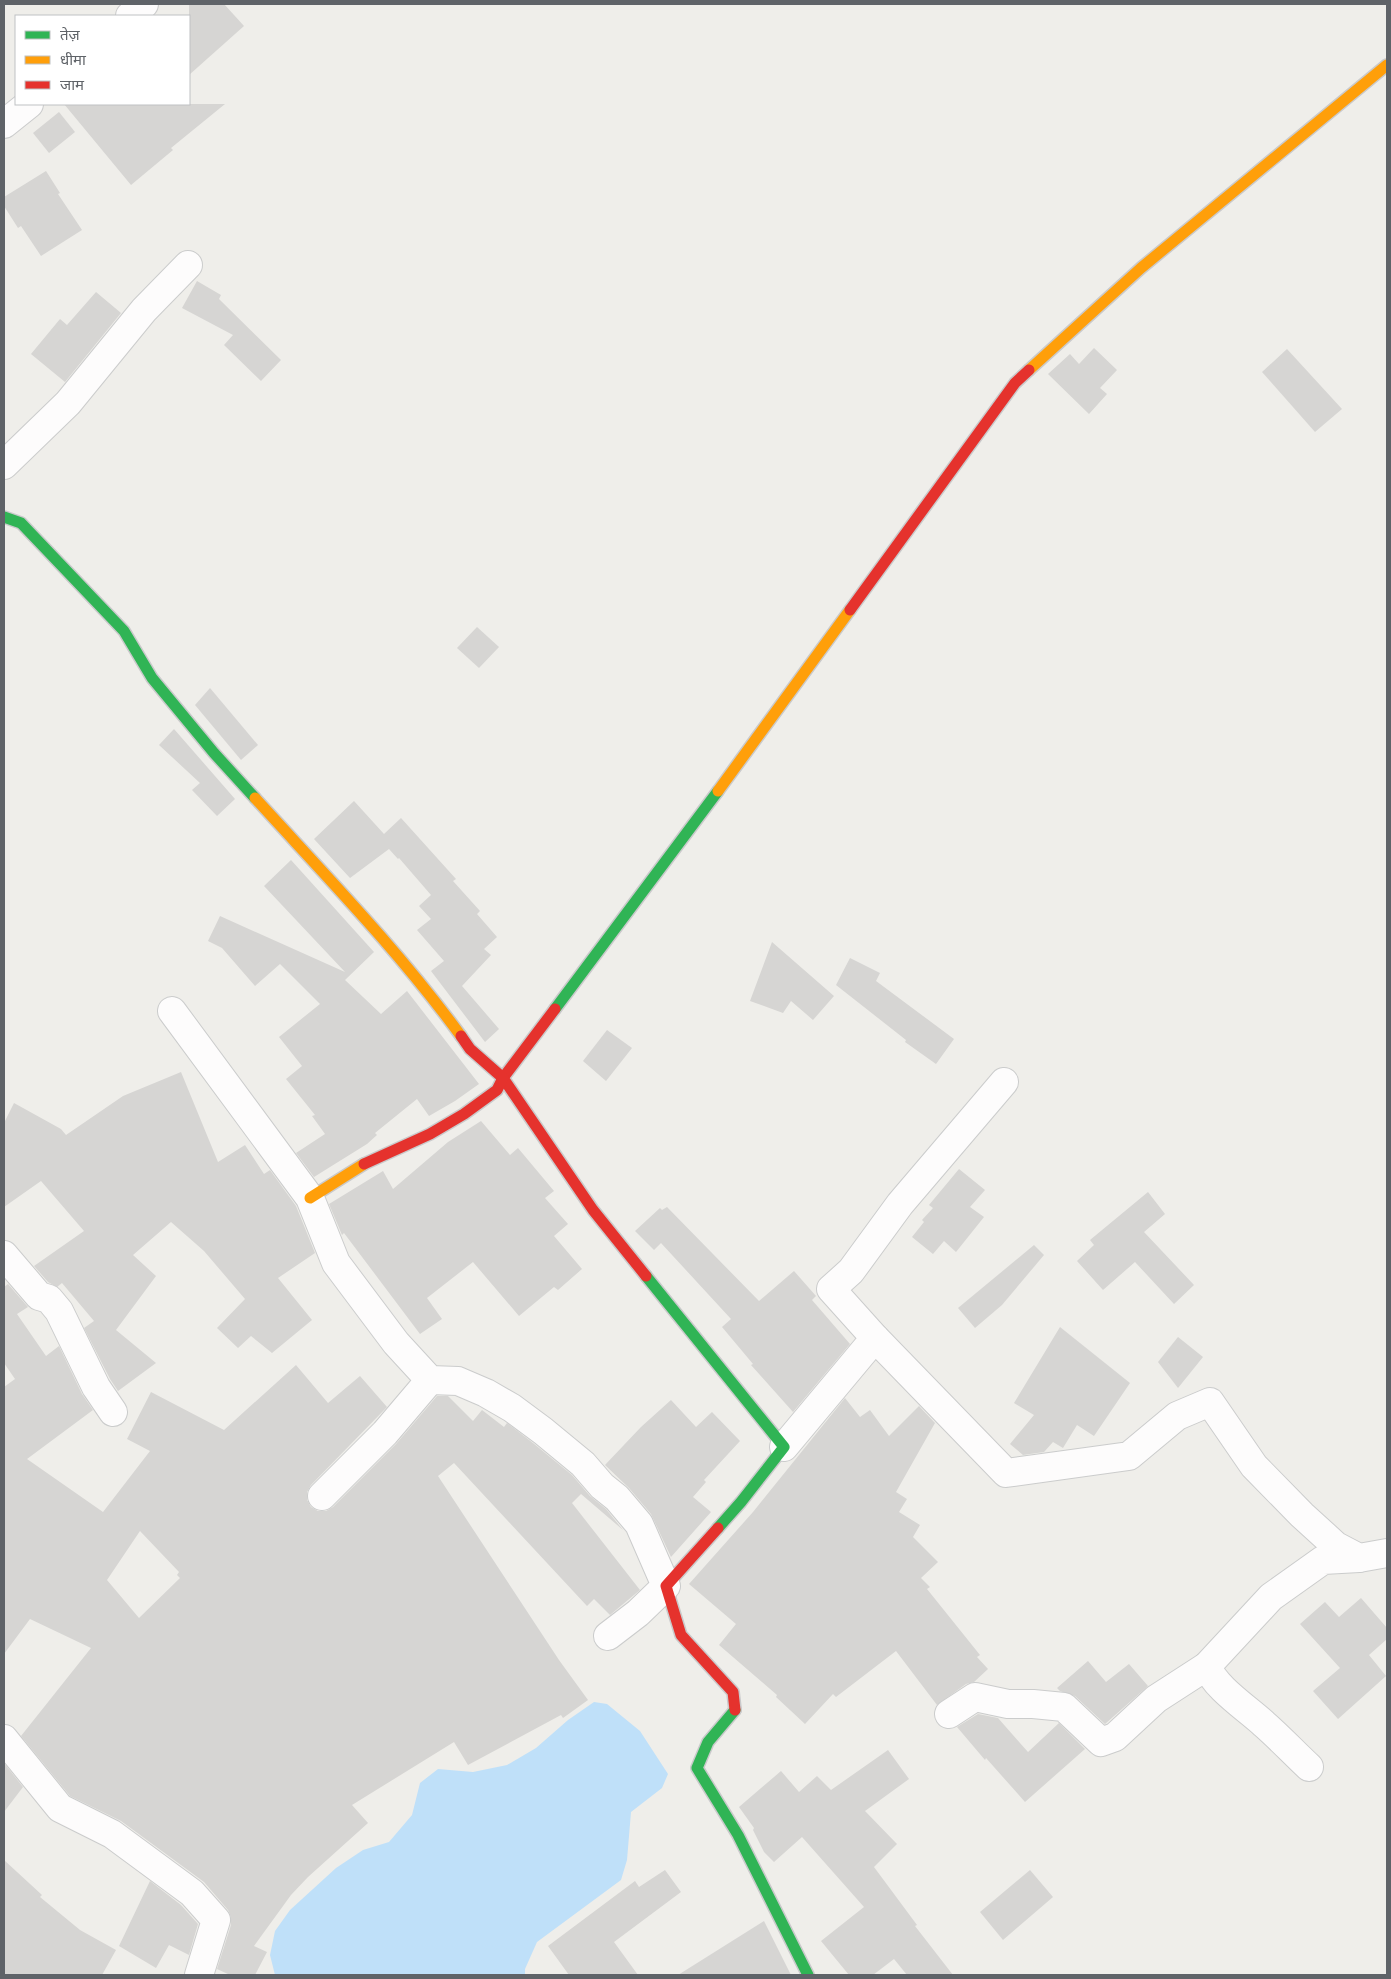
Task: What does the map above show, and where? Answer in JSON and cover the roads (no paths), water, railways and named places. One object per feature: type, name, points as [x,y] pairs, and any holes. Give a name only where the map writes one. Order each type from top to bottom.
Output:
[{"type":"street","points":[[131,15],[144,4]]},
{"type":"street","points":[[310,1198],[372,1159],[430,1134],[464,1114],[497,1090],[503,1078],[765,728],[1015,382],[1141,268],[1387,65]]},
{"type":"street","points":[[4,124],[28,105]]},
{"type":"street","points":[[4,466],[68,403],[144,310],[188,265]]},
{"type":"street","points":[[4,517],[21,523],[124,631],[152,678],[214,753],[365,918],[432,995],[470,1048],[503,1078],[593,1210],[784,1447]]},
{"type":"street","points":[[172,1011],[310,1198],[336,1263],[396,1343],[430,1380],[458,1381],[486,1393],[512,1408],[544,1431],[583,1464],[602,1486],[617,1498],[639,1524],[666,1586],[681,1635],[733,1692],[735,1711],[708,1742],[697,1768],[738,1835],[808,1975]]},
{"type":"street","points":[[1004,1082],[900,1204],[851,1271],[830,1289],[1006,1474],[1129,1456],[1178,1416],[1210,1402],[1254,1466],[1302,1515],[1336,1546],[1359,1558]]},
{"type":"street","points":[[4,1255],[39,1296],[49,1299],[59,1311],[96,1387],[114,1412]]},
{"type":"street","points":[[608,1636],[638,1613],[666,1586],[740,1502],[875,1338]]},
{"type":"street","points":[[322,1496],[385,1433],[430,1380]]},
{"type":"street","points":[[949,1714],[975,1697],[1008,1704],[1064,1707],[1101,1742],[1115,1737],[1156,1699],[1207,1666],[1271,1597],[1323,1560],[1359,1558],[1387,1553]]},
{"type":"street","points":[[1207,1666],[1224,1689],[1266,1725],[1310,1767]]},
{"type":"street","points":[[4,1739],[60,1808],[112,1834],[192,1894],[216,1920],[199,1975]]},
{"type":"water","points":[[594,1702],[607,1704],[640,1731],[668,1774],[662,1788],[631,1812],[627,1860],[621,1880],[537,1942],[525,1969],[525,1975],[275,1975],[270,1955],[275,1931],[290,1910],[336,1868],[363,1850],[389,1842],[412,1815],[420,1783],[438,1769],[473,1772],[507,1765],[536,1748],[568,1720]]}]
